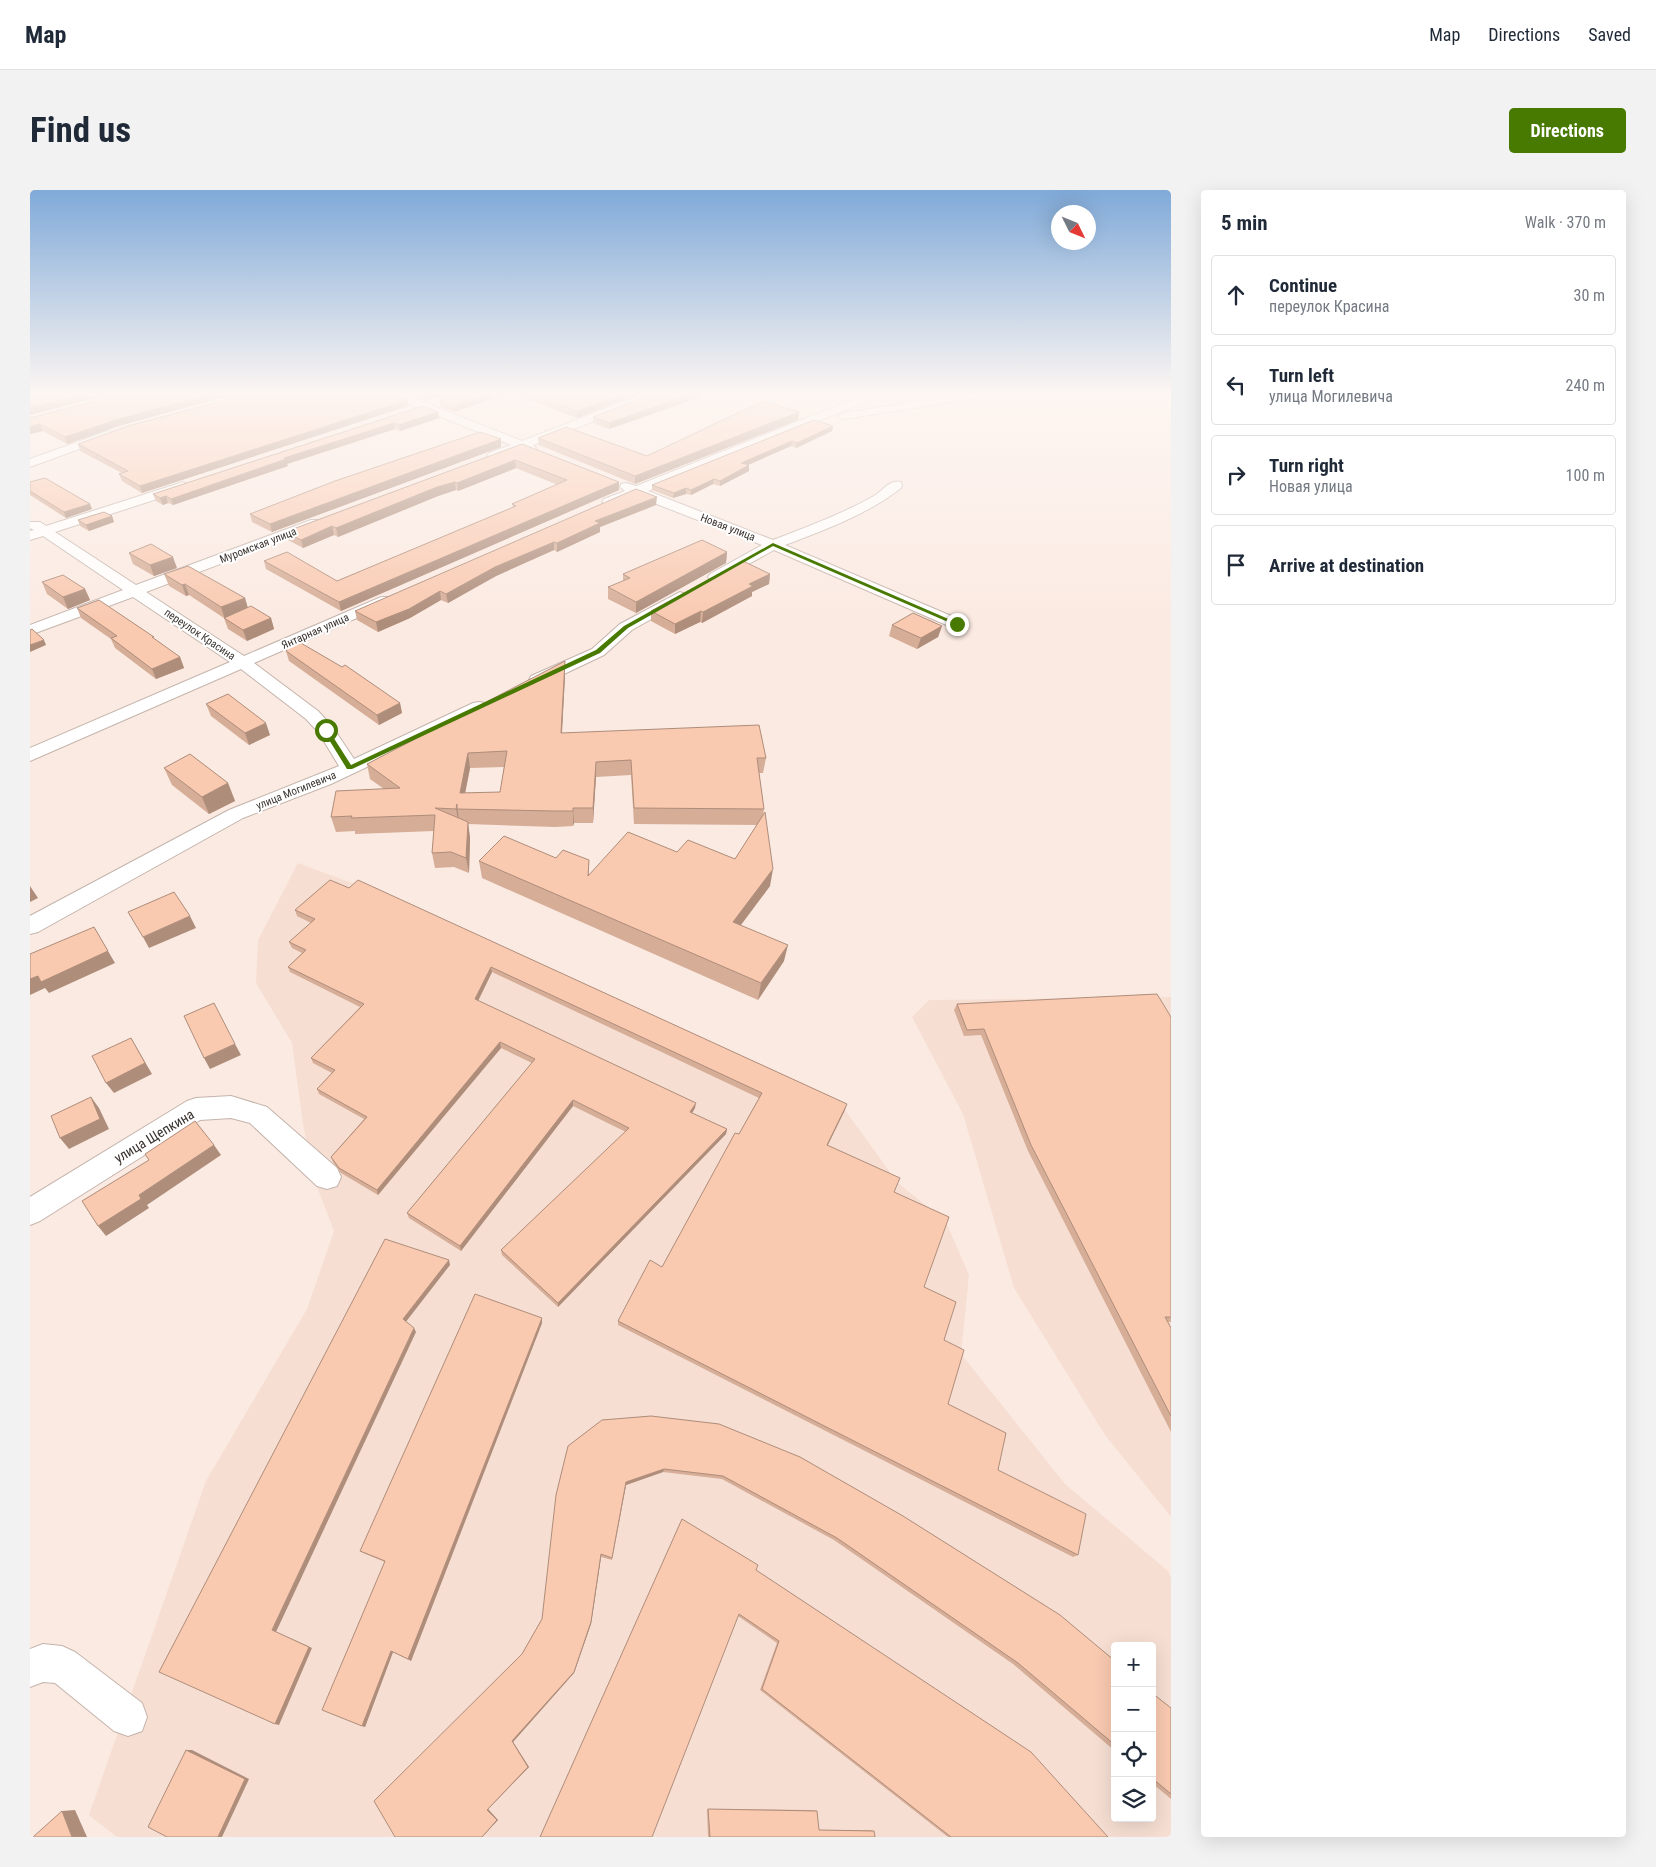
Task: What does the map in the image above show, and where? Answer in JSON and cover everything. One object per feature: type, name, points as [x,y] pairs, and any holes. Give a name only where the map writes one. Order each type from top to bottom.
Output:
[{"type":"street","points":[[598,507],[691,468]]},
{"type":"street","points":[[37,533],[192,483]]},
{"type":"street","name":"Новая улица","points":[[617,484],[773,545],[957,624]]},
{"type":"street","points":[[518,689],[598,652],[626,627],[773,545],[813,530],[880,498],[896,486]]},
{"type":"street","name":"Муромская улица","points":[[30,630],[329,518]]},
{"type":"street","name":"переулок Красина","points":[[30,522],[37,533],[135,592],[242,663],[312,715],[326,730],[350,768]]},
{"type":"street","name":"Янтарная улица","points":[[30,755],[398,595]]},
{"type":"street","name":"улица Могилевича","points":[[30,926],[236,814],[324,780],[492,701]]},
{"type":"street","name":"улица Щепкина","points":[[30,1212],[196,1110],[231,1107],[258,1115],[327,1178]]},
{"type":"street","points":[[30,1668],[43,1663],[62,1665],[128,1717]]},
{"type":"shaded area","points":[[298,863],[360,886],[845,1110],[898,1183],[946,1222],[969,1275],[961,1354],[1065,1484],[1168,1571],[1171,1578],[1171,1837],[117,1837],[89,1815],[206,1481],[307,1309],[334,1231],[316,1184],[303,1124],[292,1043],[256,983],[258,940]]},
{"type":"shaded area","points":[[1171,997],[1171,1517],[1105,1435],[1014,1288],[963,1114],[912,1017],[929,1000]]},
{"type":"building","points":[[122,468],[197,468],[140,486],[119,474],[128,471]]},
{"type":"building","points":[[233,468],[261,468],[171,499],[166,496],[160,498],[153,494]]},
{"type":"building","points":[[374,468],[423,468],[270,524],[250,514]]},
{"type":"building","points":[[458,468],[495,468],[457,483],[437,487],[336,528],[332,526],[301,540],[285,532]]},
{"type":"building","points":[[535,468],[583,468],[619,482],[339,602],[264,561],[287,552],[337,581],[516,506],[512,504],[567,480]]},
{"type":"building","points":[[614,468],[656,468],[635,476]]},
{"type":"building","points":[[695,468],[744,468],[720,481],[714,479],[691,490],[686,488],[674,493],[652,485]]},
{"type":"building","points":[[45,478],[90,504],[64,512],[30,491],[30,482]]},
{"type":"building","points":[[636,489],[657,497],[595,521],[600,523],[557,543],[554,542],[495,567],[446,594],[440,591],[409,609],[376,622],[355,611]]},
{"type":"building","points":[[104,512],[112,516],[86,525],[78,520]]},
{"type":"building","points":[[702,540],[727,552],[636,602],[608,587],[630,578],[623,574]]},
{"type":"building","points":[[151,544],[173,557],[150,565],[129,553]]},
{"type":"building","points":[[743,561],[770,574],[749,584],[753,586],[675,624],[651,611]]},
{"type":"building","points":[[188,566],[245,598],[221,607],[185,584],[182,585],[164,574]]},
{"type":"building","points":[[63,575],[85,589],[63,597],[42,582]]},
{"type":"building","points":[[99,600],[180,657],[152,669],[111,638],[117,636],[77,608]]},
{"type":"building","points":[[251,606],[271,618],[243,630],[224,618]]},
{"type":"building","points":[[913,613],[942,626],[921,638],[892,625]]},
{"type":"building","points":[[32,629],[44,640],[30,645],[30,630]]},
{"type":"building","points":[[294,639],[342,667],[345,665],[400,703],[377,715],[286,651]]},
{"type":"building","points":[[565,661],[561,733],[759,725],[766,758],[757,758],[764,809],[634,808],[631,760],[596,762],[593,808],[573,808],[573,811],[457,809],[457,804],[456,809],[435,808],[468,822],[466,858],[451,852],[432,853],[435,815],[331,817],[336,791],[400,788],[367,764]],"holes":[[[507,751],[500,792],[460,793],[468,753]]]},
{"type":"building","points":[[228,694],[266,723],[245,733],[206,704]]},
{"type":"building","points":[[190,754],[228,783],[202,797],[164,768]]},
{"type":"building","points":[[765,812],[773,869],[733,922],[788,945],[761,983],[479,861],[504,836],[556,858],[563,850],[589,860],[588,876],[628,832],[677,852],[688,840],[735,859]]},
{"type":"building","points":[[330,880],[349,888],[358,880],[847,1104],[827,1145],[900,1178],[894,1192],[949,1217],[924,1287],[956,1302],[944,1340],[964,1350],[948,1404],[1006,1433],[998,1470],[1086,1514],[1078,1555],[618,1321],[650,1260],[662,1267],[735,1133],[739,1134],[762,1093],[491,967],[475,999],[696,1103],[690,1112],[727,1129],[558,1303],[501,1250],[629,1128],[573,1100],[460,1246],[407,1213],[535,1059],[500,1042],[377,1190],[339,1168],[331,1157],[367,1117],[317,1089],[335,1070],[311,1058],[364,1004],[288,967],[306,950],[289,942],[315,919],[295,910]]},
{"type":"building","points":[[174,892],[190,916],[143,937],[128,912]]},
{"type":"building","points":[[94,927],[108,951],[41,982],[38,976],[30,979],[30,954]]},
{"type":"building","points":[[1157,994],[1171,1017],[1171,1317],[1165,1317],[1171,1328],[1171,1416],[1031,1145],[984,1029],[967,1030],[957,1004]]},
{"type":"building","points":[[214,1003],[235,1044],[204,1058],[184,1016]]},
{"type":"building","points":[[131,1038],[145,1063],[106,1083],[92,1056]]},
{"type":"building","points":[[91,1097],[100,1119],[60,1138],[51,1116]]},
{"type":"building","points":[[195,1121],[214,1145],[139,1195],[141,1199],[98,1226],[82,1201],[149,1160],[145,1154]]},
{"type":"building","points":[[385,1239],[449,1260],[403,1319],[414,1328],[272,1630],[309,1647],[275,1724],[159,1672]]},
{"type":"building","points":[[475,1294],[542,1318],[408,1659],[391,1651],[362,1726],[322,1710],[385,1561],[360,1551]]},
{"type":"building","points":[[651,1416],[719,1424],[800,1457],[903,1516],[1060,1615],[1111,1658],[1111,1742],[1018,1663],[837,1538],[723,1476],[664,1469],[626,1482],[612,1558],[601,1554],[591,1622],[574,1672],[512,1741],[528,1767],[487,1810],[497,1820],[482,1837],[395,1837],[374,1801],[522,1654],[542,1619],[556,1495],[568,1446],[602,1420]]},
{"type":"building","points":[[682,1519],[758,1565],[756,1570],[1031,1752],[1108,1837],[951,1837],[762,1689],[779,1641],[739,1614],[652,1837],[540,1837]]},
{"type":"building","points":[[1156,1696],[1171,1708],[1171,1794],[1156,1781]]},
{"type":"building","points":[[186,1750],[245,1779],[218,1837],[167,1837],[148,1827]]},
{"type":"building","points":[[708,1809],[817,1811],[819,1830],[874,1831],[875,1837],[710,1837]]},
{"type":"building","points":[[62,1811],[72,1837],[33,1837]]},
{"type":"route","points":[[326,730],[350,768],[598,652],[626,627],[773,545],[957,624]]}]
